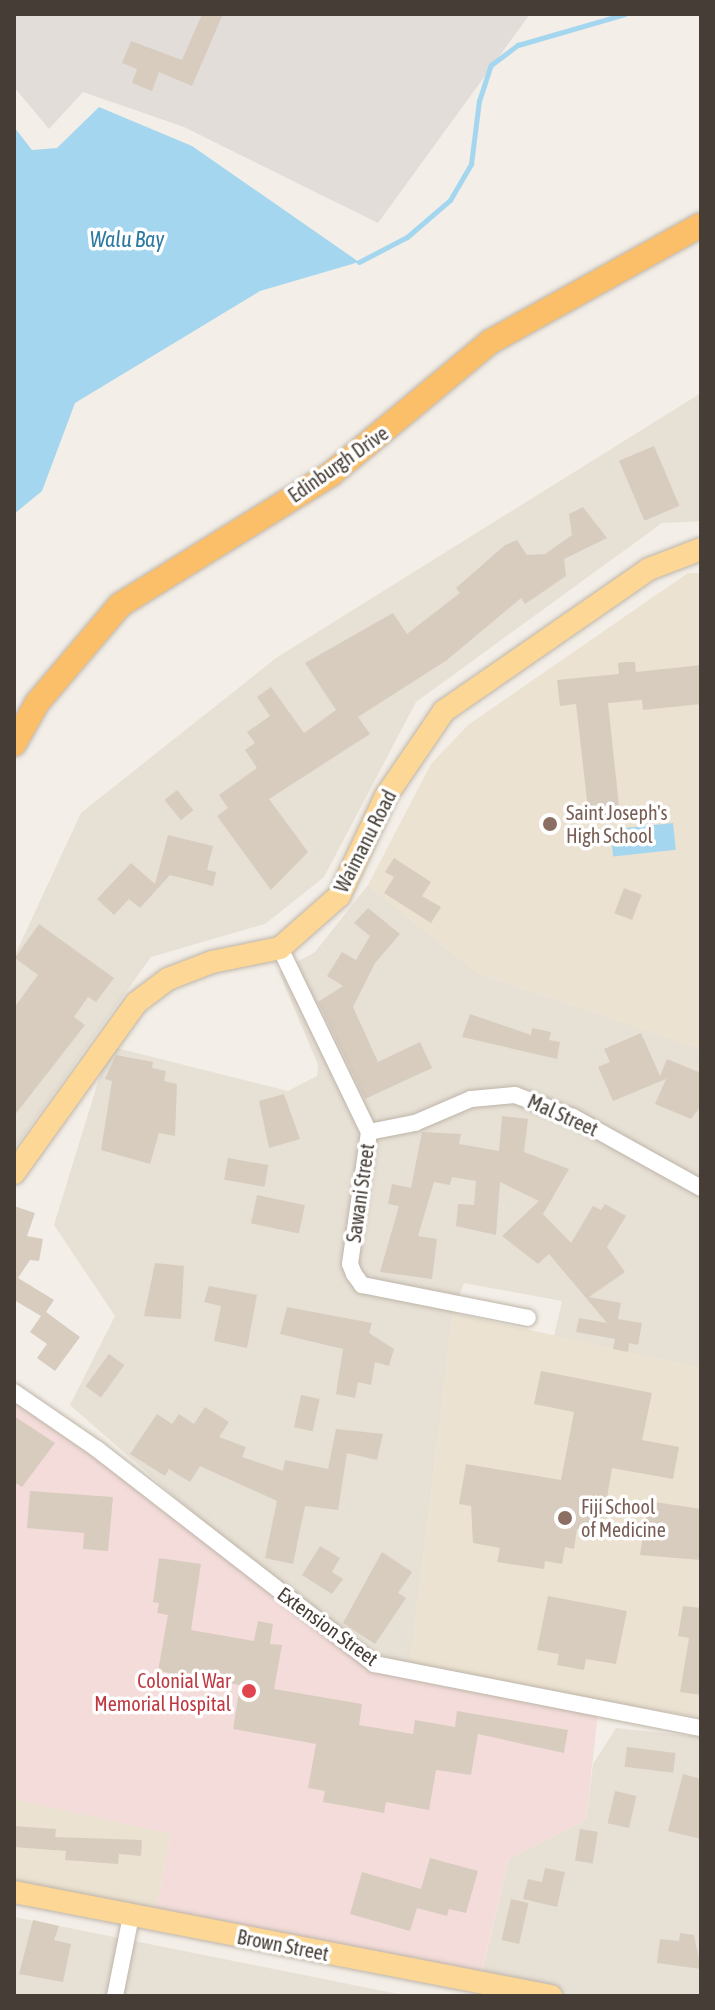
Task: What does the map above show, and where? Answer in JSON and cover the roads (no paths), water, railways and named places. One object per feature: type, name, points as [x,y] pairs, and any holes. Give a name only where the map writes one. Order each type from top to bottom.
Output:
[{"type":"highway","name":"Edinburgh Drive","points":[[14,744],[45,692],[120,605],[331,474],[490,342],[701,225]]},
{"type":"main road","name":"Waimanu Road","points":[[14,1173],[136,1003],[168,979],[212,962],[280,948],[339,896],[386,796],[444,711],[649,569],[701,549]]},
{"type":"main road","name":"Brown Street","points":[[14,1892],[551,1996]]},
{"type":"street","name":"Sawani Street","points":[[280,948],[369,1132],[350,1264],[362,1285],[528,1318]]},
{"type":"street","name":"Mal Street","points":[[369,1132],[415,1123],[471,1099],[515,1095],[573,1117],[701,1188]]},
{"type":"street","name":"Extension Street","points":[[14,1392],[97,1449],[374,1664],[701,1728]]},
{"type":"street","points":[[115,1996],[131,1916]]},
{"type":"water","name":"Walu Bay","points":[[99,107],[192,146],[359,262],[260,291],[75,403],[42,491],[14,514],[14,127],[32,150],[57,148]]},
{"type":"water","points":[[673,823],[676,850],[613,856],[610,830]]},
{"type":"waterway","points":[[359,262],[407,237],[450,200],[471,164],[479,101],[491,65],[518,45],[625,14]]},
{"type":"place","name":"Saint Joseph's High School","points":[[550,824]]},
{"type":"place","name":"Fiji School of Medicine","points":[[565,1518]]},
{"type":"place","name":"Colonial War Memorial Hospital","points":[[249,1691]]}]
